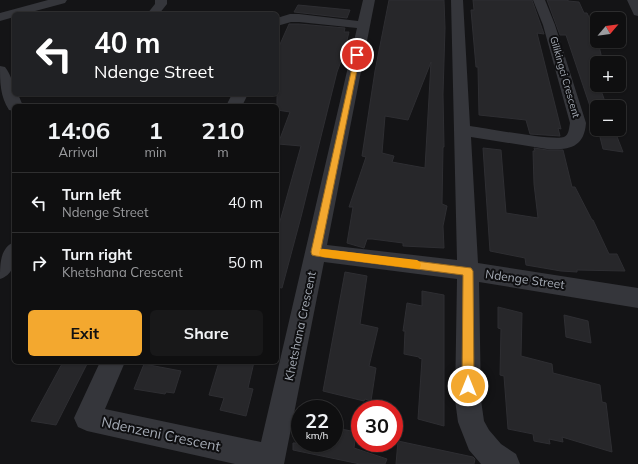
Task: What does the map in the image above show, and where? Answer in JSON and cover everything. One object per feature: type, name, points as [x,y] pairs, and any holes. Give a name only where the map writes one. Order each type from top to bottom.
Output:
[{"type":"street","points":[[18,12],[61,0]]},
{"type":"street","points":[[155,12],[161,4],[161,0]]},
{"type":"street","name":"Khetshana Crescent","points":[[270,461],[369,0]]},
{"type":"street","points":[[457,0],[468,271],[468,400],[471,422],[479,440],[491,454],[506,464]]},
{"type":"street","name":"Gilikingci Crescent","points":[[462,130],[560,144],[568,142],[574,138],[577,132],[578,123],[549,25],[539,0]]},
{"type":"street","points":[[633,0],[638,12]]},
{"type":"street","points":[[0,17],[12,14]]},
{"type":"street","points":[[279,21],[290,18],[299,18],[363,25]]},
{"type":"street","points":[[0,70],[10,99]]},
{"type":"street","name":"Ndenge Street","points":[[316,252],[468,271],[580,287],[638,298]]},
{"type":"street","points":[[0,270],[12,254]]},
{"type":"street","name":"Ndenzeni Crescent","points":[[112,364],[87,418],[270,461]]},
{"type":"building","points":[[389,0],[444,0],[444,147],[442,204],[447,206],[443,226],[444,248],[403,246],[403,243],[372,239],[367,239],[364,248],[347,243],[353,207],[349,207],[366,157],[362,156],[375,71]],"holes":[[[431,62],[425,168],[392,162],[394,156],[382,153],[385,116],[408,120]]]},
{"type":"building","points":[[473,0],[532,0],[544,34],[537,33],[561,129],[558,128],[560,136],[530,134],[526,120],[479,115],[478,67],[476,67],[471,10],[474,10]]},
{"type":"building","points":[[547,0],[568,0],[579,2],[584,13],[587,13],[590,19],[590,48],[599,48],[601,56],[590,56],[590,92],[602,92],[604,100],[590,100],[590,106],[566,35],[560,35]]},
{"type":"building","points":[[298,5],[350,10],[347,18],[294,12]]},
{"type":"building","points":[[289,24],[345,28],[344,32],[349,32],[342,61],[337,72],[282,288],[279,287],[279,225],[301,146],[279,144],[290,112],[279,110],[279,104],[277,104],[277,96],[279,96],[279,46]]},
{"type":"building","points":[[600,136],[617,136],[623,152],[603,149]]},
{"type":"building","points":[[483,148],[501,150],[506,213],[538,218],[534,184],[534,148],[563,150],[572,187],[575,187],[609,254],[617,254],[625,271],[561,271],[526,265],[525,258],[490,251]]},
{"type":"building","points":[[345,272],[367,276],[360,324],[378,328],[369,366],[376,368],[371,400],[360,400],[323,391]]},
{"type":"building","points":[[422,291],[444,295],[444,426],[418,419],[422,359],[404,354],[405,331],[403,331],[407,303],[422,306]]},
{"type":"building","points":[[498,307],[522,313],[521,356],[552,364],[553,373],[600,385],[602,402],[606,403],[612,452],[562,437],[563,442],[549,439],[550,444],[534,441],[533,434],[508,429],[504,376],[500,375],[501,329],[498,328]]},
{"type":"building","points":[[564,315],[588,321],[591,343],[566,337]]},
{"type":"building","points":[[62,364],[87,364],[56,425],[31,421]]},
{"type":"building","points":[[144,364],[181,371],[174,393],[166,392],[165,394],[134,389]]},
{"type":"building","points":[[218,364],[254,364],[248,388],[253,389],[246,416],[220,410],[224,398],[209,395]]},
{"type":"building","points":[[343,429],[351,431],[351,452],[366,452],[387,459],[385,464],[360,464],[303,452],[343,452]]},
{"type":"building","points":[[403,442],[473,457],[475,459],[474,464],[396,464],[397,452],[403,452]]},
{"type":"slow traffic","points":[[323,253],[417,265]]},
{"type":"route","points":[[357,55],[316,252],[468,271],[468,386]]}]
